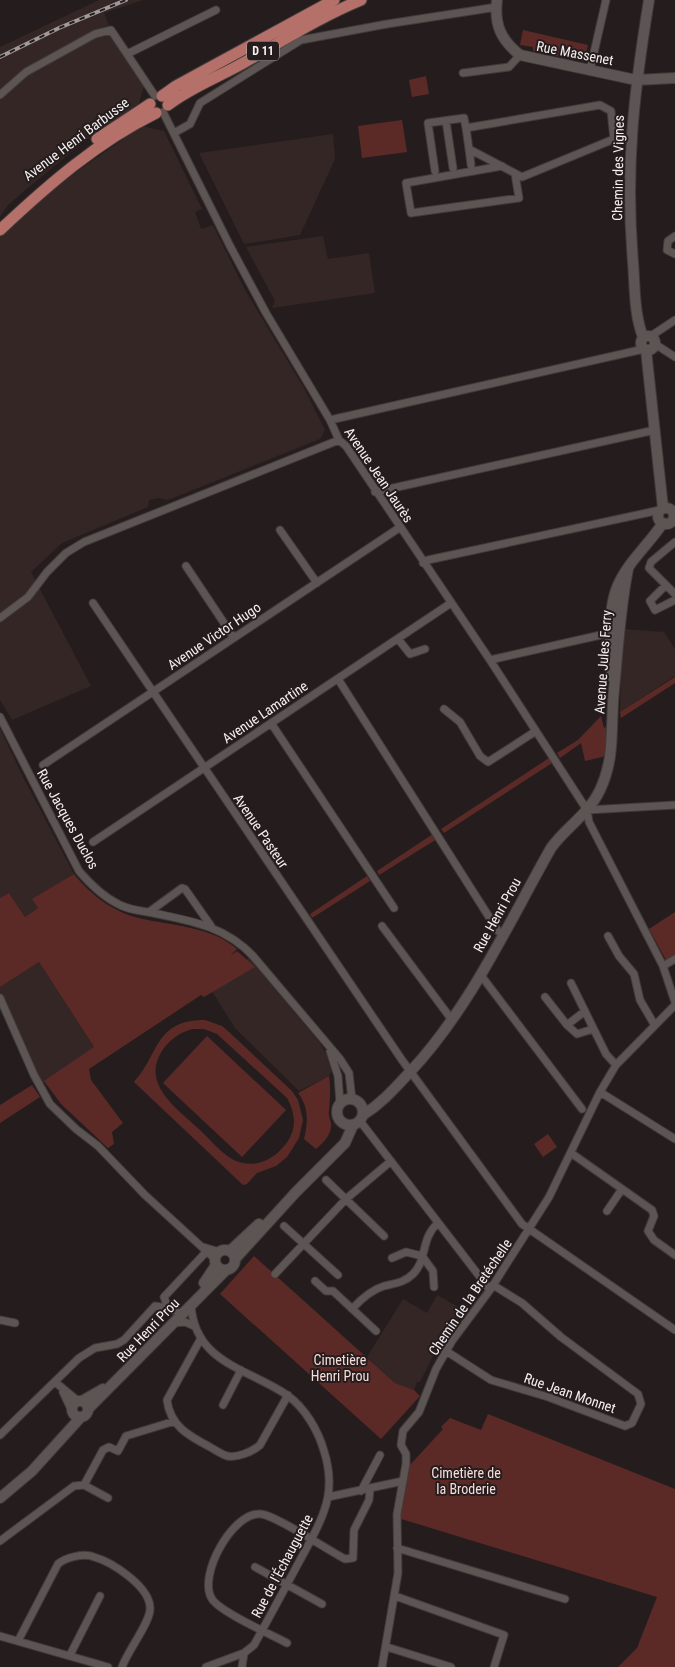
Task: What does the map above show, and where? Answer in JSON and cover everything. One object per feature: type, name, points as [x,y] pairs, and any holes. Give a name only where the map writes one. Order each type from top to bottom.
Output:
[{"type":"main road","name":"Avenue Henri Barbusse","points":[[0,230],[46,188],[94,150],[135,124],[159,105],[176,86],[334,0]]},
{"type":"main road","name":"Avenue Henri Barbusse","points":[[0,219],[40,182],[74,156],[159,105],[244,62],[320,18],[361,0]]},
{"type":"street","points":[[590,70],[606,0]]},
{"type":"street","name":"Chemin des Vignes","points":[[649,0],[636,80],[630,138],[631,238],[638,324],[648,343],[655,430],[666,508],[673,512],[670,521]]},
{"type":"street","points":[[174,133],[190,124],[200,103],[301,40],[497,3]]},
{"type":"street","name":"Rue Massenet","points":[[497,3],[498,24],[505,43],[520,55],[636,80],[675,78]]},
{"type":"street","points":[[127,54],[216,10]]},
{"type":"street","name":"Avenue Jean Jaurès","points":[[0,95],[26,72],[83,41],[111,30],[159,105],[235,256],[291,357],[330,420],[338,440],[346,446],[399,528],[490,660],[587,810],[589,822],[663,966],[675,1004]]},
{"type":"street","points":[[463,73],[509,67],[520,55]]},
{"type":"street","points":[[639,60],[646,71],[656,80]]},
{"type":"street","name":"Rue Massenet","points":[[624,77],[639,60]]},
{"type":"street","points":[[466,128],[600,105],[611,111],[614,139]]},
{"type":"street","points":[[435,171],[428,123],[464,118],[471,165]]},
{"type":"street","points":[[446,121],[453,168]]},
{"type":"street","points":[[469,149],[522,177],[614,139],[630,138]]},
{"type":"street","points":[[502,166],[406,183],[411,213],[519,198],[515,174]]},
{"type":"street","points":[[675,236],[668,241],[667,250],[675,254]]},
{"type":"street","points":[[330,420],[648,343],[675,320]]},
{"type":"street","points":[[648,343],[675,357]]},
{"type":"street","points":[[375,492],[655,430]]},
{"type":"street","points":[[1,616],[28,597],[66,553],[84,542],[338,440]]},
{"type":"street","points":[[423,563],[437,558],[666,508]]},
{"type":"street","name":"Avenue Jules Ferry","points":[[587,810],[600,791],[610,767],[614,690],[614,595],[628,569],[670,521]]},
{"type":"street","name":"Avenue Victor Hugo","points":[[43,765],[399,528]]},
{"type":"street","points":[[280,530],[317,583]]},
{"type":"street","points":[[675,542],[651,562],[649,568],[675,594]]},
{"type":"street","points":[[186,566],[234,638]]},
{"type":"street","points":[[665,586],[652,597],[650,601],[652,608],[655,610],[675,600]]},
{"type":"street","name":"Avenue Pasteur","points":[[93,603],[411,1071],[522,1224],[675,1330]]},
{"type":"street","name":"Avenue Lamartine","points":[[93,842],[451,603]]},
{"type":"street","points":[[490,660],[615,632]]},
{"type":"street","points":[[398,639],[410,654],[425,649]]},
{"type":"street","points":[[338,679],[498,930],[503,933]]},
{"type":"street","points":[[444,709],[460,722],[480,756],[488,762],[536,731]]},
{"type":"street","name":"Rue Jacques Duclos","points":[[0,717],[79,871],[102,895],[121,906],[211,926],[232,938],[249,952],[346,1068],[356,1102]]},
{"type":"street","points":[[271,723],[394,908]]},
{"type":"street","points":[[587,810],[675,805]]},
{"type":"street","name":"Rue Henri Prou","points":[[79,1408],[117,1377],[173,1310],[208,1278],[224,1259],[336,1151],[343,1134],[355,1121],[379,1105],[430,1052],[480,974],[551,848],[561,834],[587,810]]},
{"type":"street","points":[[149,912],[182,888],[185,889],[211,926]]},
{"type":"street","points":[[382,926],[452,1020]]},
{"type":"street","points":[[608,936],[619,956],[634,974],[640,1000],[654,1024]]},
{"type":"street","points":[[663,966],[675,959]]},
{"type":"street","points":[[480,974],[582,1109]]},
{"type":"street","points":[[571,983],[606,1054],[616,1065]]},
{"type":"street","points":[[545,997],[566,1025],[577,1034],[594,1029]]},
{"type":"street","points":[[0,998],[34,1075],[50,1104],[76,1129],[98,1146],[145,1195],[204,1249],[224,1259]]},
{"type":"street","name":"Chemin de la Bretéchelle","points":[[382,1667],[387,1647],[398,1573],[397,1514],[406,1458],[402,1445],[402,1436],[419,1412],[446,1351],[492,1288],[530,1230],[571,1153],[600,1092],[616,1065],[675,1004]]},
{"type":"street","points":[[566,1025],[585,1011]]},
{"type":"street","name":"Rue Jacques Duclos","points":[[324,1041],[336,1066],[340,1104]]},
{"type":"street","points":[[600,1092],[675,1139]]},
{"type":"street","points":[[379,1105],[346,1100],[340,1104],[337,1112],[355,1121],[391,1161],[438,1223],[492,1288]]},
{"type":"street","points":[[355,1121],[356,1102]]},
{"type":"street","points":[[571,1153],[652,1210],[654,1216],[648,1231],[650,1236],[675,1255]]},
{"type":"street","points":[[275,1274],[346,1199],[391,1161]]},
{"type":"street","points":[[326,1180],[384,1236]]},
{"type":"street","points":[[607,1211],[622,1189]]},
{"type":"street","points":[[352,1309],[375,1290],[403,1281],[418,1269],[427,1237],[438,1223]]},
{"type":"street","points":[[284,1226],[338,1275]]},
{"type":"street","points":[[173,1310],[164,1297],[204,1249]]},
{"type":"street","points":[[392,1258],[406,1252],[422,1256],[433,1271],[434,1287]]},
{"type":"street","name":"Rue Henri Prou","points":[[0,1498],[32,1471],[62,1440],[79,1408],[174,1323],[191,1305],[224,1259]]},
{"type":"street","points":[[315,1280],[326,1291],[333,1291],[376,1331]]},
{"type":"street","name":"Rue Jean Monnet","points":[[446,1351],[491,1380],[548,1397],[625,1426],[632,1423],[641,1404],[638,1394],[560,1337],[522,1303],[492,1288]]},
{"type":"street","name":"Rue de l'Échauguette","points":[[191,1305],[194,1326],[200,1340],[211,1353],[288,1396],[307,1416],[321,1442],[329,1477],[328,1497],[311,1540],[254,1645],[244,1653],[206,1667]]},
{"type":"street","points":[[0,1435],[79,1358],[95,1348],[117,1344],[124,1340],[155,1306],[173,1310]]},
{"type":"street","points":[[0,1320],[15,1323]]},
{"type":"street","points":[[174,1323],[185,1322],[194,1326]]},
{"type":"street","points":[[200,1340],[167,1400],[175,1422],[183,1432],[226,1456],[249,1452],[260,1445],[288,1396]]},
{"type":"street","points":[[223,1405],[241,1370]]},
{"type":"street","points":[[55,1382],[79,1408]]},
{"type":"street","points":[[62,1389],[79,1408]]},
{"type":"street","points":[[84,1485],[103,1450],[109,1447],[118,1451],[126,1436],[175,1422]]},
{"type":"street","points":[[361,1490],[380,1455]]},
{"type":"street","points":[[328,1497],[403,1481]]},
{"type":"street","points":[[0,1541],[74,1486],[84,1485],[108,1498]]},
{"type":"street","points":[[287,1643],[217,1605],[209,1592],[208,1572],[236,1524],[253,1514],[273,1518],[345,1559],[353,1558],[354,1530],[369,1500],[370,1489]]},
{"type":"street","points":[[397,1548],[565,1598]]},
{"type":"street","points":[[18,1641],[58,1564],[68,1558],[95,1557],[136,1580],[150,1604],[149,1615],[122,1667]]},
{"type":"street","points":[[255,1567],[322,1604]]},
{"type":"street","points":[[70,1655],[100,1596]]},
{"type":"street","points":[[394,1596],[504,1635],[494,1667]]},
{"type":"street","points":[[0,1636],[108,1667]]},
{"type":"street","points":[[387,1647],[451,1667]]},
{"type":"street","points":[[242,1667],[244,1653]]},
{"type":"shaded area","points":[[99,0],[143,0],[104,13],[111,30],[144,86],[139,103],[82,143],[8,205],[0,217],[0,47]]},
{"type":"shaded area","points":[[142,126],[164,131],[202,209],[195,212],[201,229],[213,225],[245,290],[304,388],[325,430],[320,439],[168,500],[158,498],[149,500],[148,507],[62,543],[31,572],[91,686],[12,720],[0,700],[0,235],[48,192]]},
{"type":"shaded area","points":[[333,134],[335,159],[300,235],[244,244],[199,153]]},
{"type":"shaded area","points":[[323,236],[328,259],[369,253],[375,293],[272,308],[275,301],[246,247]]},
{"type":"shaded area","points":[[622,629],[664,632],[675,649],[675,676],[620,712]]},
{"type":"shaded area","points":[[0,728],[22,775],[74,874],[33,899],[38,908],[25,917],[9,893],[0,898]]},
{"type":"shaded area","points":[[249,958],[320,1043],[329,1059],[332,1070],[329,1076],[299,1091],[235,1028],[208,985]]},
{"type":"shaded area","points":[[39,962],[95,1049],[39,1086],[0,998],[0,987]]},
{"type":"shaded area","points":[[437,1295],[464,1310],[448,1332],[448,1336],[441,1349],[437,1348],[414,1390],[395,1383],[367,1357],[403,1299],[427,1313]]},
{"type":"green space","points":[[523,30],[588,45],[585,57],[588,60],[586,62],[533,51],[533,47],[520,45]]},
{"type":"green space","points":[[426,76],[429,94],[412,97],[409,80]]},
{"type":"green space","points":[[402,120],[407,152],[362,158],[358,126]]},
{"type":"green space","points":[[675,677],[675,683],[621,718],[620,712]]},
{"type":"green space","points":[[601,716],[604,728],[607,726],[606,756],[585,761],[581,743],[560,758],[557,753],[578,740]]},
{"type":"green space","points":[[549,758],[552,763],[444,833],[441,829]]},
{"type":"green space","points":[[433,834],[437,839],[379,875],[377,871]]},
{"type":"green space","points":[[74,874],[95,896],[120,912],[139,918],[203,931],[227,941],[237,949],[230,956],[237,951],[255,967],[204,997],[201,995],[89,1069],[91,1080],[123,1123],[112,1132],[114,1144],[108,1148],[61,1104],[44,1081],[94,1047],[39,962],[0,987],[0,898],[9,893],[25,917],[38,908],[32,899]]},
{"type":"green space","points":[[367,876],[370,881],[312,918],[310,914]]},
{"type":"green space","points":[[675,912],[675,955],[666,960],[649,929]]},
{"type":"green space","points":[[205,1020],[222,1026],[292,1091],[298,1100],[303,1120],[299,1138],[287,1157],[276,1166],[257,1173],[247,1184],[243,1185],[134,1082],[167,1032],[176,1026]],"holes":[[[192,1029],[204,1029],[217,1034],[287,1098],[290,1103],[294,1120],[291,1136],[274,1156],[263,1162],[243,1163],[231,1158],[220,1150],[173,1105],[159,1086],[156,1075],[156,1063],[165,1047],[171,1040],[183,1033]]]},
{"type":"green space","points":[[207,1036],[286,1110],[242,1157],[163,1083]]},
{"type":"green space","points":[[329,1076],[331,1127],[327,1138],[316,1149],[304,1139],[307,1115],[302,1098],[298,1093]]},
{"type":"green space","points":[[32,1085],[40,1097],[0,1123],[0,1105]]},
{"type":"green space","points":[[548,1134],[557,1147],[543,1157],[534,1144]]},
{"type":"green space","name":"Cimetière Henri Prou","points":[[254,1256],[395,1383],[414,1390],[420,1396],[381,1439],[220,1294]]},
{"type":"green space","name":"Cimetière de la Broderie","points":[[488,1414],[675,1489],[675,1667],[618,1667],[637,1648],[657,1597],[398,1518],[400,1498],[410,1465],[443,1429],[441,1427],[450,1418],[481,1430]]},
{"type":"railway","points":[[0,57],[59,28],[126,0]]}]
